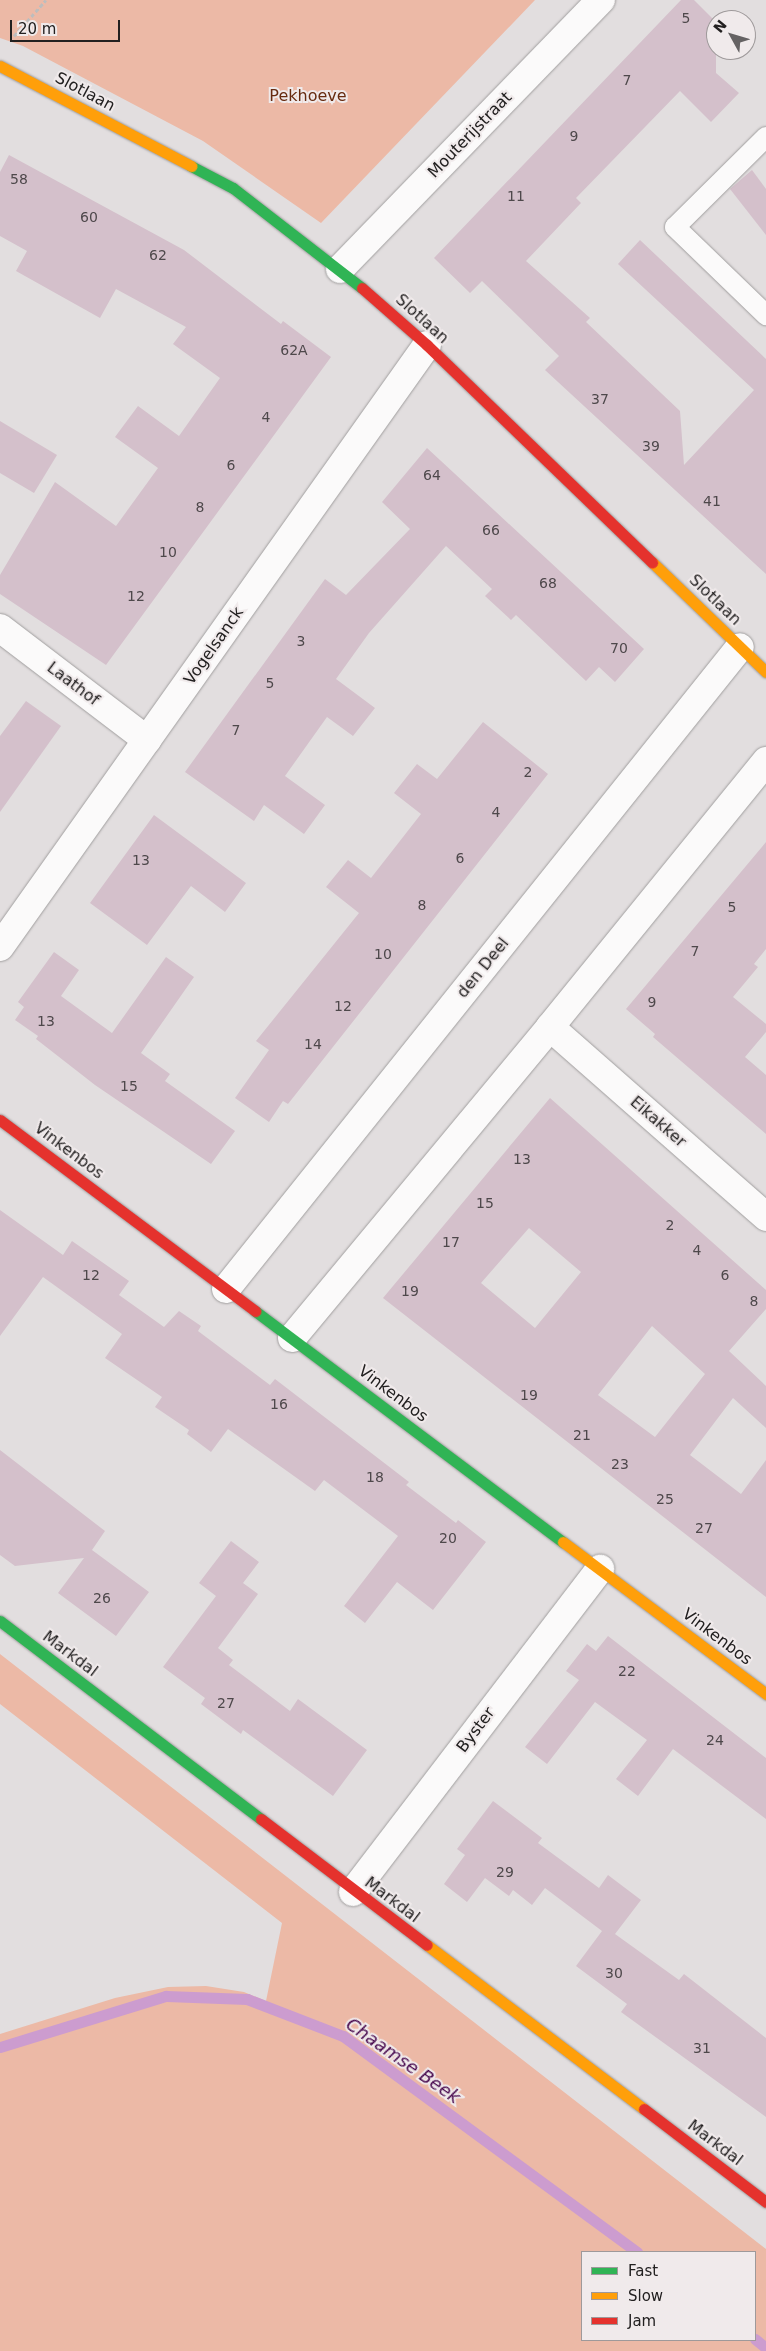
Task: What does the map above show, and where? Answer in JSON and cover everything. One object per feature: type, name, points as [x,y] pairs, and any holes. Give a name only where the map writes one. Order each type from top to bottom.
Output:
[{"type":"street","name":"Mouterijstraat","points":[[340,269],[601,0]]},
{"type":"street","name":"Slotlaan","points":[[0,66],[233,188],[340,269],[427,345],[766,672]]},
{"type":"street","name":"Vogelsanck","points":[[0,947],[427,345]]},
{"type":"street","name":"Laathof","points":[[0,628],[147,740]]},
{"type":"street","name":"den Deel","points":[[226,1289],[740,647]]},
{"type":"street","points":[[292,1338],[550,1028],[766,761]]},
{"type":"street","name":"Eikakker","points":[[550,1028],[766,1217]]},
{"type":"street","name":"Vinkenbos","points":[[0,1120],[766,1694]]},
{"type":"street","name":"Byster","points":[[353,1892],[600,1569]]},
{"type":"street","name":"Markdal","points":[[0,1621],[353,1892],[766,2202]]},
{"type":"lane","points":[[766,138],[676,227],[766,315]]},
{"type":"path","points":[[6,44],[46,0]]},
{"type":"green space","name":"Pekhoeve","points":[[0,0],[535,0],[321,223],[203,141],[23,46],[0,38]]},
{"type":"green space","points":[[0,1654],[766,2249],[766,2351],[0,2351],[0,2034],[115,1998],[168,1987],[206,1986],[244,1992],[266,2001],[282,1923],[0,1704]]},
{"type":"building","points":[[681,0],[694,0],[706,12],[706,60],[716,60],[716,73],[739,93],[711,122],[680,91],[576,198],[581,203],[526,261],[590,318],[586,322],[680,411],[684,465],[754,390],[618,264],[640,240],[766,359],[766,574],[545,370],[559,356],[482,281],[470,293],[434,258]]},
{"type":"building","points":[[9,155],[184,250],[281,324],[283,321],[331,357],[106,665],[0,594],[0,575],[55,482],[116,526],[158,468],[115,437],[138,406],[179,436],[220,378],[173,344],[186,327],[116,289],[100,318],[16,271],[27,251],[0,236],[0,172]]},
{"type":"building","points":[[752,170],[766,189],[766,235],[730,189]]},
{"type":"building","points":[[0,421],[57,455],[34,493],[0,473]]},
{"type":"building","points":[[427,448],[644,649],[615,682],[599,667],[586,681],[516,615],[511,620],[485,596],[492,589],[446,546],[369,633],[336,679],[375,708],[353,736],[327,717],[285,776],[325,805],[304,834],[264,805],[254,821],[185,772],[325,579],[346,595],[410,529],[382,502]]},
{"type":"building","points":[[26,701],[61,726],[0,812],[0,736]]},
{"type":"building","points":[[483,722],[548,774],[288,1104],[283,1101],[269,1122],[235,1098],[269,1050],[256,1041],[359,913],[326,887],[348,860],[371,878],[421,814],[394,793],[417,764],[437,779]]},
{"type":"building","points":[[154,815],[246,883],[225,912],[191,886],[147,945],[90,903]]},
{"type":"building","points":[[766,842],[766,949],[754,964],[758,967],[733,997],[766,1024],[766,1032],[745,1057],[766,1075],[766,1134],[653,1037],[655,1034],[626,1009]]},
{"type":"building","points":[[54,952],[79,970],[61,996],[112,1033],[166,957],[194,977],[141,1053],[170,1074],[165,1081],[235,1131],[211,1164],[95,1085],[36,1039],[38,1036],[15,1020],[24,1007],[18,1002]]},
{"type":"building","points":[[550,1098],[766,1290],[766,1309],[729,1351],[766,1386],[766,1428],[733,1398],[690,1455],[741,1494],[766,1460],[766,1597],[383,1298]],"holes":[[[529,1228],[581,1272],[535,1328],[481,1283]],[[652,1326],[705,1374],[655,1437],[598,1395]]]},
{"type":"building","points":[[0,1210],[63,1255],[72,1241],[129,1281],[119,1295],[164,1327],[179,1311],[201,1326],[198,1331],[270,1385],[275,1379],[409,1482],[406,1485],[456,1523],[458,1520],[486,1542],[433,1610],[397,1582],[365,1623],[344,1606],[398,1536],[324,1480],[315,1491],[228,1429],[211,1452],[187,1434],[189,1430],[155,1407],[162,1397],[105,1358],[122,1334],[43,1277],[0,1336]]},
{"type":"building","points":[[0,1450],[105,1531],[92,1550],[149,1592],[116,1636],[58,1593],[84,1558],[15,1566],[0,1555]]},
{"type":"building","points":[[231,1541],[259,1562],[243,1583],[258,1594],[218,1648],[233,1660],[229,1665],[290,1711],[298,1699],[367,1750],[333,1796],[243,1730],[241,1734],[201,1704],[205,1698],[163,1667],[216,1596],[199,1583]]},
{"type":"building","points":[[608,1636],[766,1758],[766,1819],[673,1749],[638,1796],[616,1779],[647,1740],[595,1702],[547,1764],[525,1747],[579,1680],[566,1671],[587,1644],[596,1651]]},
{"type":"building","points":[[493,1801],[542,1838],[538,1843],[599,1888],[608,1875],[641,1900],[615,1934],[679,1980],[684,1974],[766,2038],[766,2117],[621,2012],[627,2004],[576,1966],[602,1931],[545,1888],[532,1905],[513,1890],[509,1896],[485,1878],[467,1902],[444,1884],[465,1855],[457,1849]]},
{"type":"waterway","name":"Chaamse Beek","points":[[0,2047],[166,1996],[247,1999],[343,2036],[636,2251]]},
{"type":"waterway","name":"Chaamse Beek","points":[[756,2340],[766,2348]]},
{"type":"traffic: fast","points":[[191,166],[233,188],[362,288]]},
{"type":"traffic: fast","points":[[255,1311],[563,1542]]},
{"type":"traffic: fast","points":[[0,1621],[261,1819]]},
{"type":"traffic: slow","points":[[0,66],[191,166]]},
{"type":"traffic: slow","points":[[652,562],[766,672]]},
{"type":"traffic: slow","points":[[563,1542],[766,1694]]},
{"type":"traffic: slow","points":[[427,1945],[644,2109]]},
{"type":"traffic: jam","points":[[362,288],[427,345],[652,562]]},
{"type":"traffic: jam","points":[[0,1120],[255,1311]]},
{"type":"traffic: jam","points":[[261,1819],[427,1945]]},
{"type":"traffic: jam","points":[[644,2109],[766,2202]]}]
